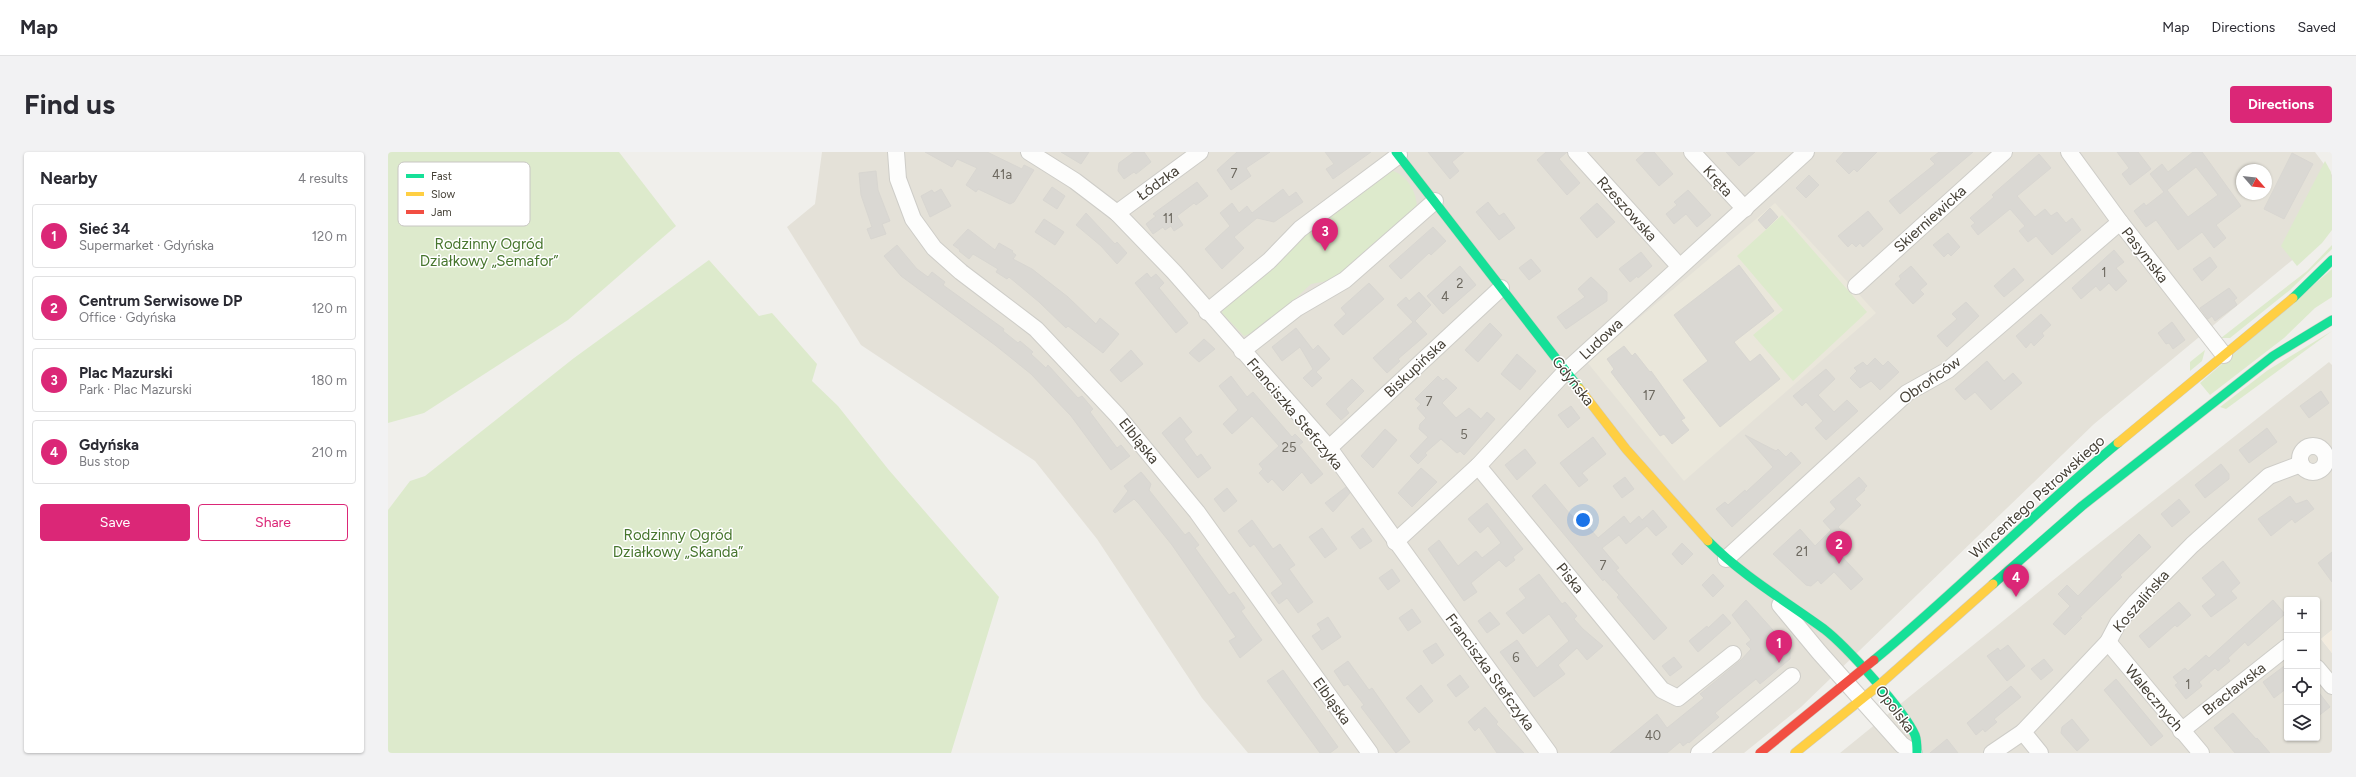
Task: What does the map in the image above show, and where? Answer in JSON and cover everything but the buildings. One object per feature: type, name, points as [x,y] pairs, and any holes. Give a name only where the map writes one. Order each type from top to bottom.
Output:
[{"type":"main road","name":"Gdyńska","points":[[1398,153],[1626,449],[1726,559],[1770,593],[1825,630],[1863,669]]},
{"type":"main road","name":"Wincentego Pstrowskiego","points":[[1760,753],[1863,669],[1980,567],[2067,485],[2278,312],[2332,260]]},
{"type":"main road","points":[[1795,753],[1878,686],[2082,506],[2268,360],[2332,320]]},
{"type":"main road","name":"Opolska","points":[[1863,669],[1908,722],[1916,737],[1916,753]]},
{"type":"street","name":"Elbląska","points":[[896,152],[898,180],[912,219],[934,248],[961,272],[1036,329],[1117,415],[1197,512],[1370,753]]},
{"type":"street","name":"Franciszka Stefczyka","points":[[1029,152],[1075,181],[1116,213],[1174,272],[1207,312],[1328,448],[1549,753]]},
{"type":"street","name":"Łódzka","points":[[1116,213],[1200,152]]},
{"type":"street","name":"Rzeszowska","points":[[1576,152],[1679,266]]},
{"type":"street","name":"Kręta","points":[[1692,152],[1745,209]]},
{"type":"street","points":[[1745,209],[1806,152]]},
{"type":"street","name":"Skierniewicka","points":[[1856,286],[2004,152]]},
{"type":"street","name":"Pasymska","points":[[2069,152],[2120,222],[2224,355]]},
{"type":"street","points":[[1207,312],[1269,261],[1300,229],[1398,153]]},
{"type":"street","points":[[1242,351],[1298,308],[1345,280],[1435,201]]},
{"type":"street","name":"Ludowa","points":[[1395,542],[1478,466],[1566,371],[1679,266],[1745,209]]},
{"type":"street","name":"Obrońców","points":[[1726,559],[1907,394],[1948,370],[2120,222]]},
{"type":"street","name":"Biskupińska","points":[[1328,448],[1501,288]]},
{"type":"street","name":"Koszalińska","points":[[1992,753],[2023,732],[2108,642],[2118,624],[2136,602],[2192,545],[2269,476],[2301,464],[2303,451],[2309,447],[2321,449],[2329,462]]},
{"type":"street","name":"Piska","points":[[1478,466],[1662,690],[1678,698],[1733,654]]},
{"type":"street","name":"Gdyńska","points":[[1770,593],[1860,699]]},
{"type":"street","name":"Walecznych","points":[[2108,642],[2181,731],[2201,753]]},
{"type":"street","name":"Bracławska","points":[[2181,731],[2284,650]]},
{"type":"street","points":[[2318,669],[2332,686]]},
{"type":"street","points":[[1699,753],[1792,676]]},
{"type":"street","name":"Opolska","points":[[1860,699],[1902,745],[1916,753]]},
{"type":"street","points":[[2023,732],[2040,753]]},
{"type":"shaded area","points":[[822,152],[2315,152],[2332,175],[2331,228],[2094,424],[1801,707],[1744,753],[1248,753],[1202,698],[1097,539],[1035,461],[861,345],[787,227],[815,204]]},
{"type":"shaded area","points":[[1775,203],[1876,313],[1684,481],[1587,362]]},
{"type":"shaded area","points":[[2329,362],[2332,365],[2332,630],[2321,639],[2332,653],[2332,753],[1840,753],[2083,556]]},
{"type":"shaded area","points":[[2332,630],[2332,653],[2321,639]]},
{"type":"green space","name":"Rodzinny Ogród Działkowy „Semafor”","points":[[388,152],[619,152],[676,226],[568,320],[424,413],[388,423]]},
{"type":"green space","points":[[2325,161],[2331,172],[2332,230],[2322,243],[2297,266],[2281,246]]},
{"type":"green space","points":[[1390,170],[1401,175],[1410,184],[1417,202],[1417,208],[1332,280],[1311,284],[1271,321],[1255,332],[1244,336],[1222,313],[1225,304],[1296,239]]},
{"type":"green space","points":[[1782,215],[1867,312],[1793,381],[1753,335],[1783,310],[1737,256]]},
{"type":"green space","points":[[2332,245],[2332,249],[2290,290],[2230,338],[2221,338],[2307,271]]},
{"type":"green space","name":"Rodzinny Ogród Działkowy „Skanda”","points":[[709,260],[759,316],[772,313],[817,364],[812,381],[838,406],[888,469],[999,597],[951,753],[388,753],[388,510],[410,481],[425,476],[574,358]]},
{"type":"green space","points":[[2332,269],[2332,297],[2315,308],[2284,338],[2210,395],[2200,383]]},
{"type":"green space","points":[[2332,331],[2226,409],[2220,407],[2268,370]]},
{"type":"green space","points":[[2205,350],[2202,361],[2190,371],[2190,362]]},
{"type":"traffic: fast","points":[[1396,152],[1579,388]]},
{"type":"traffic: fast","points":[[2293,298],[2332,260]]},
{"type":"traffic: fast","points":[[1993,584],[2082,506],[2273,356],[2332,320]]},
{"type":"traffic: fast","points":[[1874,660],[1936,607],[2056,496],[2118,443]]},
{"type":"traffic: fast","points":[[1708,541],[1735,565],[1834,637],[1860,663],[1909,724],[1916,737],[1917,753]]},
{"type":"traffic: slow","points":[[2118,443],[2293,298]]},
{"type":"traffic: slow","points":[[1579,388],[1626,449],[1708,541]]},
{"type":"traffic: slow","points":[[1795,753],[1878,686],[1993,584]]},
{"type":"traffic: jam","points":[[1760,753],[1874,660]]},
{"type":"place","name":"Plac Mazurski","points":[[1325,251]]},
{"type":"place","name":"Centrum Serwisowe DP","points":[[1839,564]]},
{"type":"place","name":"Gdyńska","points":[[2016,597]]},
{"type":"place","name":"Sieć 34","points":[[1779,663]]}]
